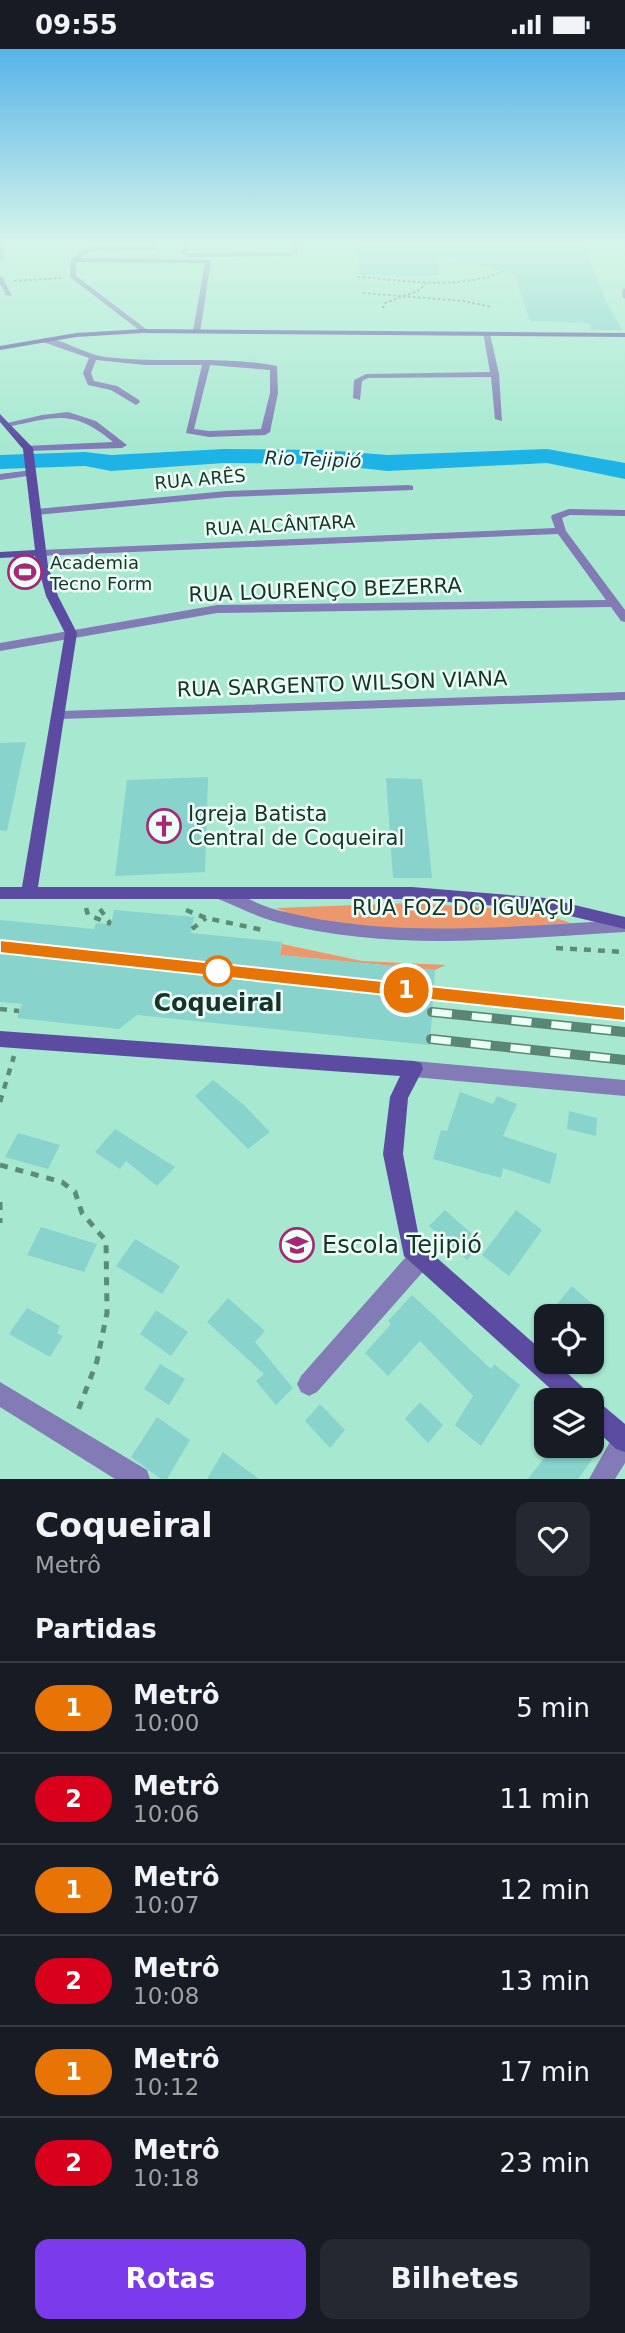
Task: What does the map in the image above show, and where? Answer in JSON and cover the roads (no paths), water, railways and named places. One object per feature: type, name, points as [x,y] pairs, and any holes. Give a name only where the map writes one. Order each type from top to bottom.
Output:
[{"type":"street","points":[[118,312],[143,331]]},
{"type":"street","points":[[197,331],[200,312]]},
{"type":"street","points":[[2,345],[100,333],[143,331],[623,337]]},
{"type":"street","points":[[486,334],[495,374],[499,419]]},
{"type":"street","points":[[46,340],[93,357],[127,362],[206,364],[274,368],[274,393],[265,432],[209,434],[189,431],[206,364]]},
{"type":"street","points":[[93,357],[86,373],[91,383],[114,388],[136,402]]},
{"type":"street","points":[[356,398],[358,380],[366,376],[495,374]]},
{"type":"street","points":[[4,421],[70,413],[100,425],[122,445],[29,450]]},
{"type":"street","points":[[4,421],[29,450],[40,553],[52,596],[71,633],[60,715],[29,892]]},
{"type":"street","points":[[0,477],[32,472]]},
{"type":"street","name":"RUA ARÊS","points":[[36,512],[227,494],[409,488]]},
{"type":"street","points":[[625,513],[563,513],[556,517],[561,531],[625,618]]},
{"type":"street","name":"RUA ALCÂNTARA","points":[[0,555],[561,531]]},
{"type":"street","name":"RUA LOURENÇO BEZERRA","points":[[0,647],[217,609],[613,603]]},
{"type":"street","name":"RUA SARGENTO WILSON VIANA","points":[[60,715],[625,696]]},
{"type":"street","points":[[0,893],[412,893],[545,904],[625,924]]},
{"type":"street","name":"RUA FOZ DO IGUAÇU","points":[[222,894],[274,915],[356,931],[487,933],[625,924]]},
{"type":"street","points":[[9,1040],[414,1069],[625,1088]]},
{"type":"street","points":[[414,1069],[399,1097],[393,1154],[416,1254],[567,1388]]},
{"type":"street","points":[[309,1384],[416,1254]]},
{"type":"street","points":[[0,1394],[138,1479]]},
{"type":"street","points":[[601,1479],[625,1440],[604,1422]]},
{"type":"waterway","name":"Rio Tejipió","points":[[0,462],[85,459],[111,463],[224,456],[323,457],[388,463],[547,456],[625,471]]},
{"type":"railway","points":[[433,993],[625,1014]]},
{"type":"railway","points":[[432,1012],[625,1032]]},
{"type":"railway","points":[[431,1039],[625,1060]]},
{"type":"metro line","name":"1","points":[[0,946],[625,1014]]},
{"type":"place","name":"Academia Tecno Form","points":[[25,572]]},
{"type":"place","name":"Igreja Batista Central de Coqueiral","points":[[164,826]]},
{"type":"place","name":"Coqueiral","points":[[218,971]]},
{"type":"place","name":"Escola Tejipió","points":[[297,1245]]}]
